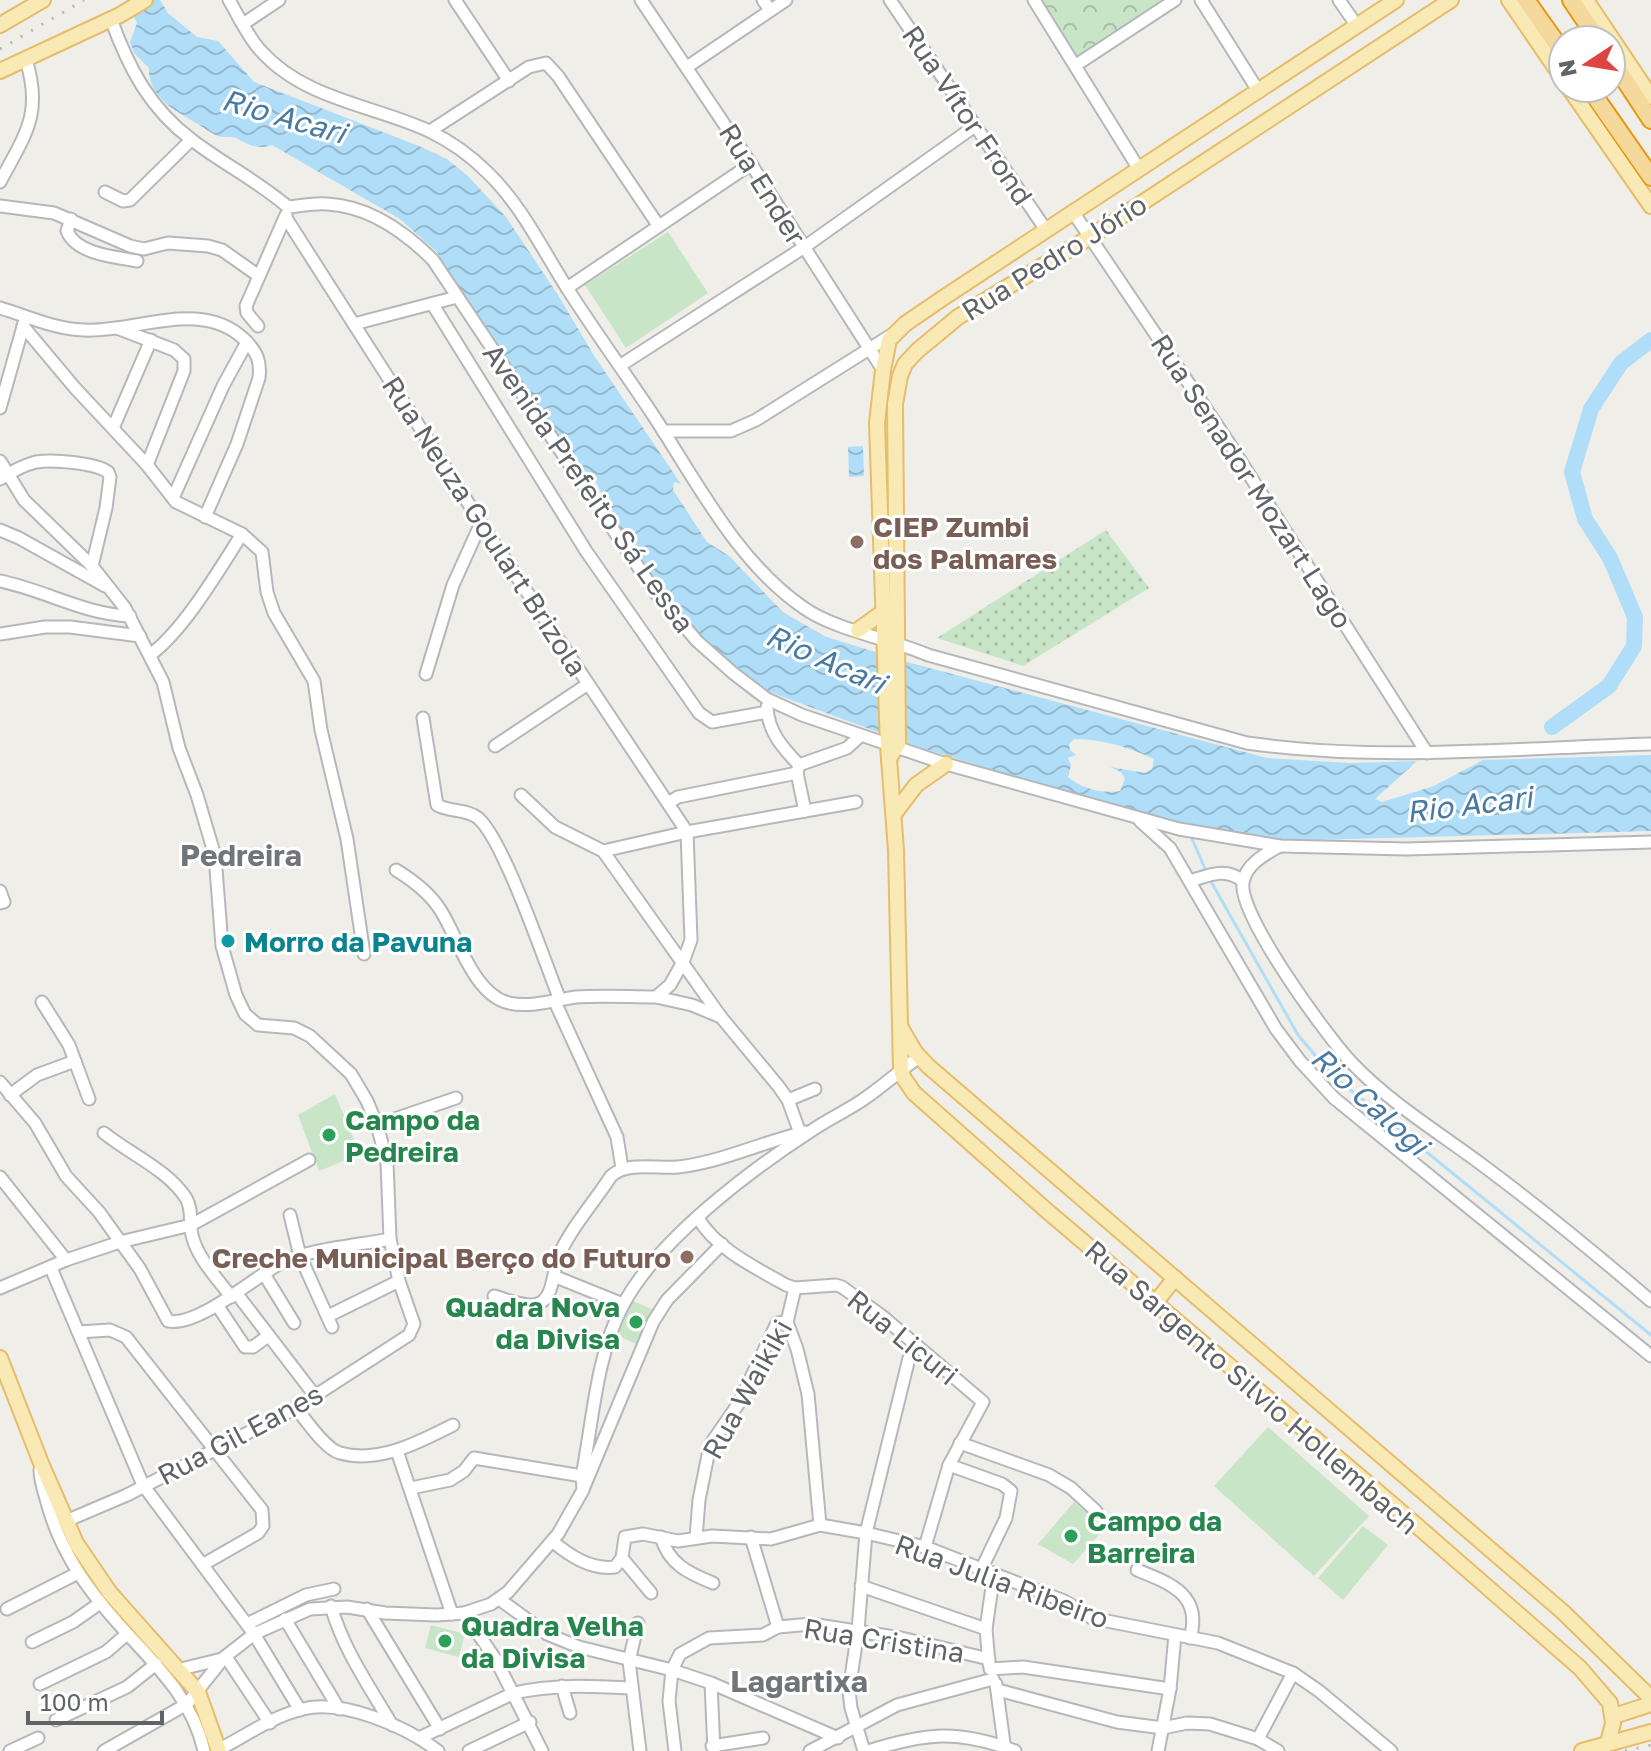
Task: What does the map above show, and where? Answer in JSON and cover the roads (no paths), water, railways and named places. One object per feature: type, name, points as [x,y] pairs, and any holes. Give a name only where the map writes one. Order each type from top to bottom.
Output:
[{"type":"highway","points":[[1526,0],[1547,30]]},
{"type":"highway","points":[[1571,0],[1587,24]]},
{"type":"highway","points":[[1627,83],[1651,120]]},
{"type":"highway","points":[[1600,104],[1651,177]]},
{"type":"main road","points":[[0,25],[43,0]]},
{"type":"main road","points":[[0,71],[145,0]]},
{"type":"main road","name":"Rua Pedro Jório","points":[[893,334],[1396,0]]},
{"type":"main road","name":"Rua Pedro Jório","points":[[892,645],[895,404],[905,364],[958,317],[1090,237],[1451,0]]},
{"type":"main road","points":[[1509,0],[1547,56]]},
{"type":"main road","points":[[1586,0],[1651,97]]},
{"type":"main road","points":[[1580,104],[1651,206]]},
{"type":"main road","points":[[1212,122],[1225,148]]},
{"type":"main road","points":[[943,298],[958,317]]},
{"type":"main road","points":[[893,334],[886,349],[877,423],[883,612],[892,645],[891,747],[900,959],[901,1069]]},
{"type":"main road","points":[[858,630],[883,612]]},
{"type":"main road","points":[[894,814],[916,785],[946,764]]},
{"type":"main road","name":"Rua Sargento Silvio Hollembach","points":[[899,1025],[919,1057],[1586,1633],[1651,1698]]},
{"type":"main road","name":"Rua Sargento Silvio Hollembach","points":[[901,1069],[908,1087],[914,1093],[1580,1668],[1610,1703],[1614,1716]]},
{"type":"main road","points":[[1155,1303],[1175,1278]]},
{"type":"main road","points":[[0,1358],[41,1463],[90,1567],[198,1692],[218,1751]]},
{"type":"main road","points":[[1392,1504],[1412,1482]]},
{"type":"main road","points":[[1608,1743],[1614,1716],[1651,1704]]},
{"type":"main road","points":[[1582,1751],[1647,1733],[1651,1717]]},
{"type":"street","points":[[229,0],[261,52],[280,69],[304,85],[430,131],[489,174],[520,210],[567,288],[729,530],[766,576],[807,611],[822,619],[892,645],[1247,743],[1302,751],[1377,754],[1651,744]]},
{"type":"street","points":[[243,24],[279,0]]},
{"type":"street","points":[[455,0],[509,81]]},
{"type":"street","name":"Rua Ender","points":[[641,0],[883,370]]},
{"type":"street","points":[[687,67],[767,5],[786,0]]},
{"type":"street","name":"Rua Vítor Frond","points":[[890,0],[1046,230]]},
{"type":"street","points":[[1034,0],[1139,169]]},
{"type":"street","points":[[1076,65],[1175,0]]},
{"type":"street","points":[[1201,0],[1259,92]]},
{"type":"street","points":[[1339,0],[1357,26]]},
{"type":"street","points":[[115,17],[134,76],[150,99],[191,140],[254,180],[287,213],[246,308],[258,326]]},
{"type":"street","points":[[0,182],[35,108],[26,60]]},
{"type":"street","points":[[430,131],[539,63],[546,63],[658,225]]},
{"type":"street","points":[[621,365],[803,248],[975,126]]},
{"type":"street","points":[[105,192],[123,201],[130,200],[191,140]]},
{"type":"street","points":[[567,288],[751,164]]},
{"type":"street","name":"Avenida Prefeito Sá Lessa","points":[[287,213],[325,203],[367,213],[388,222],[433,260],[655,592],[697,641],[767,699],[891,747],[1203,834],[1280,846],[1407,849],[1651,842]]},
{"type":"street","points":[[0,206],[54,213],[130,246],[144,249],[168,243],[208,246],[222,250],[259,276]]},
{"type":"street","name":"Rua Senador Mozart Lago","points":[[1073,212],[1229,443],[1427,753]]},
{"type":"street","name":"Rua Neuza Goulart Brizola","points":[[287,213],[481,523],[687,832]]},
{"type":"street","points":[[71,219],[67,231],[73,242],[107,255],[137,261]]},
{"type":"street","points":[[354,324],[457,297]]},
{"type":"street","points":[[433,305],[586,551],[699,713],[712,722],[767,712]]},
{"type":"street","points":[[2,309],[24,322],[173,498],[242,534],[262,552],[267,592],[274,613],[314,681],[321,730],[347,839],[364,954]]},
{"type":"street","points":[[24,322],[85,330],[184,318],[204,319],[228,327],[247,342],[258,354],[260,367],[256,391],[205,517]]},
{"type":"street","points":[[0,408],[24,322]]},
{"type":"street","points":[[115,327],[180,354],[185,366],[147,465]]},
{"type":"street","name":"Rua Pedro Jório","points":[[663,431],[731,431],[756,420],[893,334]]},
{"type":"street","points":[[113,428],[151,340]]},
{"type":"street","points":[[173,498],[223,386],[247,342]]},
{"type":"street","points":[[0,461],[3,477],[41,520],[92,566],[130,616],[150,655],[164,686],[179,748],[215,856],[221,937],[238,1001],[253,1022],[302,1031],[351,1074],[377,1125],[387,1162],[390,1239],[399,1281],[330,1322],[300,1256],[290,1215]]},
{"type":"street","points":[[3,477],[27,465],[50,462],[100,467],[108,472],[106,508],[92,566]]},
{"type":"street","points":[[426,674],[453,585],[481,523]]},
{"type":"street","points":[[0,530],[109,588]]},
{"type":"street","points":[[150,655],[161,646],[192,606],[242,534]]},
{"type":"street","points":[[0,581],[83,609],[130,616]]},
{"type":"street","points":[[0,634],[45,627],[70,627],[140,636]]},
{"type":"street","points":[[495,746],[588,684]]},
{"type":"street","points":[[767,699],[767,712],[775,735],[798,769],[805,811]]},
{"type":"street","points":[[423,718],[437,805],[471,814],[486,827],[512,878],[557,1001],[617,1137],[622,1168]]},
{"type":"street","points":[[668,803],[678,797],[798,769],[847,748],[860,736]]},
{"type":"street","points":[[521,795],[555,827],[603,851],[721,1017],[788,1100],[800,1133]]},
{"type":"street","points":[[603,851],[687,832],[856,802]]},
{"type":"street","points":[[1137,818],[1170,848],[1276,1029],[1334,1098],[1651,1356]]},
{"type":"street","points":[[656,997],[670,985],[691,940],[687,832]]},
{"type":"street","points":[[1243,881],[1256,860],[1280,846]]},
{"type":"street","points":[[396,870],[433,899],[472,970],[500,1000],[513,1004],[588,997],[656,997],[692,1005],[721,1017]]},
{"type":"street","points":[[1190,881],[1229,872],[1243,881],[1250,910],[1263,937],[1299,994],[1353,1064],[1390,1096],[1503,1180],[1651,1301]]},
{"type":"street","points":[[42,1002],[69,1045],[89,1099]]},
{"type":"street","points":[[583,1490],[582,1476],[602,1363],[623,1304],[652,1265],[698,1218],[751,1175],[813,1130],[859,1103],[919,1057]]},
{"type":"street","points":[[10,1095],[37,1075],[75,1061]]},
{"type":"street","points":[[0,1082],[35,1123],[66,1176],[99,1212],[140,1269],[167,1320],[175,1323],[217,1305],[281,1263],[300,1256],[390,1239]]},
{"type":"street","points":[[788,1100],[815,1089]]},
{"type":"street","points":[[377,1125],[456,1098]]},
{"type":"street","points":[[494,1296],[540,1304],[556,1277],[556,1265],[565,1246],[611,1176],[622,1168],[677,1167],[718,1159],[813,1130]]},
{"type":"street","points":[[104,1133],[160,1172],[186,1197],[198,1251],[316,1397]]},
{"type":"street","points":[[0,1288],[66,1260],[120,1242],[191,1225],[309,1160]]},
{"type":"street","points":[[0,1177],[66,1260]]},
{"type":"street","points":[[698,1218],[709,1234],[722,1244],[759,1270],[795,1288]]},
{"type":"street","points":[[250,1629],[310,1609],[331,1606],[394,1613],[458,1613],[499,1599],[552,1541],[583,1490],[653,1322],[667,1300],[722,1244]]},
{"type":"street","points":[[51,1268],[143,1485],[250,1629],[300,1710]]},
{"type":"street","points":[[264,1274],[294,1323]]},
{"type":"street","points":[[556,1277],[623,1304]]},
{"type":"street","name":"Rua Gil Eanes","points":[[66,1521],[96,1509],[296,1408],[409,1335],[414,1324],[399,1281]]},
{"type":"street","name":"Rua Licuri","points":[[795,1288],[842,1287],[983,1402],[960,1443]]},
{"type":"street","name":"Rua Waikiki","points":[[696,1538],[699,1500],[712,1442],[739,1403],[777,1323],[787,1322],[795,1288]]},
{"type":"street","points":[[217,1305],[245,1347],[253,1347],[268,1336]]},
{"type":"street","points":[[552,1541],[572,1557],[601,1567],[615,1567],[622,1558],[622,1540],[626,1536],[643,1534],[678,1541],[696,1538],[771,1539],[820,1525],[808,1394],[787,1322]]},
{"type":"street","points":[[78,1332],[115,1331],[126,1337],[257,1503],[264,1521],[258,1533],[204,1564]]},
{"type":"street","points":[[913,1342],[866,1533],[858,1630],[849,1691],[856,1725],[866,1751],[929,1735],[973,1739],[1008,1750],[986,1629],[988,1571],[1006,1518],[1011,1491],[1002,1484],[949,1465]]},
{"type":"street","points":[[296,1408],[313,1430],[338,1453],[397,1451],[453,1425]]},
{"type":"street","points":[[925,1547],[949,1465],[960,1443],[1049,1475],[1071,1488],[1096,1511]]},
{"type":"street","points":[[397,1451],[458,1613],[514,1693],[542,1751]]},
{"type":"street","points":[[411,1488],[450,1480],[464,1471],[474,1458],[582,1476]]},
{"type":"street","points":[[41,1463],[40,1476],[53,1521],[78,1573],[187,1704],[204,1751]]},
{"type":"street","name":"Rua Julia Ribeiro","points":[[820,1525],[925,1547],[1064,1601],[1092,1618],[1218,1643],[1293,1673],[1391,1751]]},
{"type":"street","points":[[661,1537],[668,1556],[675,1563],[713,1583]]},
{"type":"street","name":"Rua Cristina","points":[[751,1537],[778,1627]]},
{"type":"street","points":[[622,1558],[651,1593]]},
{"type":"street","points":[[1137,1570],[1167,1582],[1184,1595],[1195,1622],[1190,1638]]},
{"type":"street","points":[[7,1609],[78,1573]]},
{"type":"street","points":[[861,1586],[986,1629]]},
{"type":"street","points":[[104,1751],[127,1746],[187,1704],[250,1629],[306,1595],[334,1589]]},
{"type":"street","points":[[499,1599],[547,1634],[590,1651],[672,1670],[711,1683],[838,1738]]},
{"type":"street","points":[[32,1642],[73,1622],[100,1603]]},
{"type":"street","points":[[331,1606],[348,1650],[392,1725]]},
{"type":"street","points":[[367,1609],[440,1729]]},
{"type":"street","points":[[285,1619],[339,1709]]},
{"type":"street","points":[[638,1623],[629,1661],[640,1751]]},
{"type":"street","name":"Rua Cristina","points":[[672,1670],[680,1654],[709,1638],[763,1635],[778,1627],[811,1624],[916,1641],[993,1674]]},
{"type":"street","points":[[40,1684],[92,1660],[127,1634]]},
{"type":"street","points":[[1158,1751],[1170,1689],[1175,1635]]},
{"type":"street","points":[[181,1669],[224,1658]]},
{"type":"street","points":[[224,1658],[270,1723]]},
{"type":"street","points":[[56,1720],[127,1687],[156,1664]]},
{"type":"street","points":[[810,1751],[897,1705],[1023,1667],[1170,1689]]},
{"type":"street","points":[[672,1670],[669,1701],[675,1751]]},
{"type":"street","points":[[1258,1739],[1293,1673]]},
{"type":"street","points":[[993,1674],[1117,1722],[1163,1728],[1187,1723],[1210,1724],[1258,1739],[1278,1751]]},
{"type":"street","points":[[711,1683],[713,1748],[763,1738]]},
{"type":"street","points":[[419,1738],[514,1693],[562,1686],[631,1688]]},
{"type":"street","points":[[562,1686],[570,1713]]},
{"type":"street","points":[[187,1704],[198,1707],[208,1716]]},
{"type":"street","points":[[218,1751],[270,1723],[316,1706],[339,1709],[392,1725],[438,1751]]},
{"type":"street","points":[[469,1751],[530,1722]]},
{"type":"street","points":[[10,1751],[38,1738]]},
{"type":"water","name":"Rio Acari","points":[[126,0],[160,0],[168,13],[197,37],[218,41],[254,82],[419,146],[447,159],[468,176],[506,217],[558,295],[593,354],[681,484],[674,482],[673,490],[707,542],[729,556],[783,612],[824,636],[907,662],[1267,758],[1350,763],[1417,761],[1375,799],[1382,802],[1434,786],[1483,760],[1651,755],[1651,831],[1275,841],[1185,823],[1080,796],[918,747],[767,691],[709,647],[644,575],[603,512],[607,506],[596,482],[582,475],[570,450],[562,446],[536,410],[437,252],[400,219],[272,145],[257,147],[234,137],[218,136],[171,108],[153,87],[149,68],[134,53],[130,42],[137,23]],"holes":[[[1074,739],[1115,744],[1144,755],[1154,759],[1152,769],[1145,773],[1110,767],[1121,772],[1125,779],[1120,791],[1093,790],[1068,777],[1071,765],[1068,758],[1076,755],[1069,744]]]},
{"type":"water","points":[[863,446],[864,476],[849,477],[848,447]]},
{"type":"waterway","points":[[1552,727],[1609,686],[1634,646],[1635,617],[1610,558],[1585,519],[1572,472],[1591,409],[1621,363],[1651,340]]},
{"type":"waterway","name":"Rio Calogi","points":[[1190,834],[1206,871]]},
{"type":"waterway","name":"Rio Calogi","points":[[1209,878],[1298,1035],[1331,1074],[1651,1335]]},
{"type":"railway","points":[[0,49],[84,0]]},
{"type":"railway","points":[[1625,1751],[1651,1745]]},
{"type":"place","name":"CIEP Zumbi dos Palmares","points":[[857,542]]},
{"type":"place","name":"Morro da Pavuna","points":[[228,941]]},
{"type":"place","name":"Campo da Pedreira","points":[[329,1135]]},
{"type":"place","name":"Creche Municipal Berço do Futuro","points":[[687,1257]]},
{"type":"place","name":"Quadra Nova da Divisa","points":[[636,1322]]},
{"type":"place","name":"Campo da Barreira","points":[[1071,1536]]},
{"type":"place","name":"Quadra Velha da Divisa","points":[[445,1641]]},
{"type":"district","name":"Pedreira","points":[[241,855]]},
{"type":"district","name":"Lagartixa","points":[[799,1681]]}]
